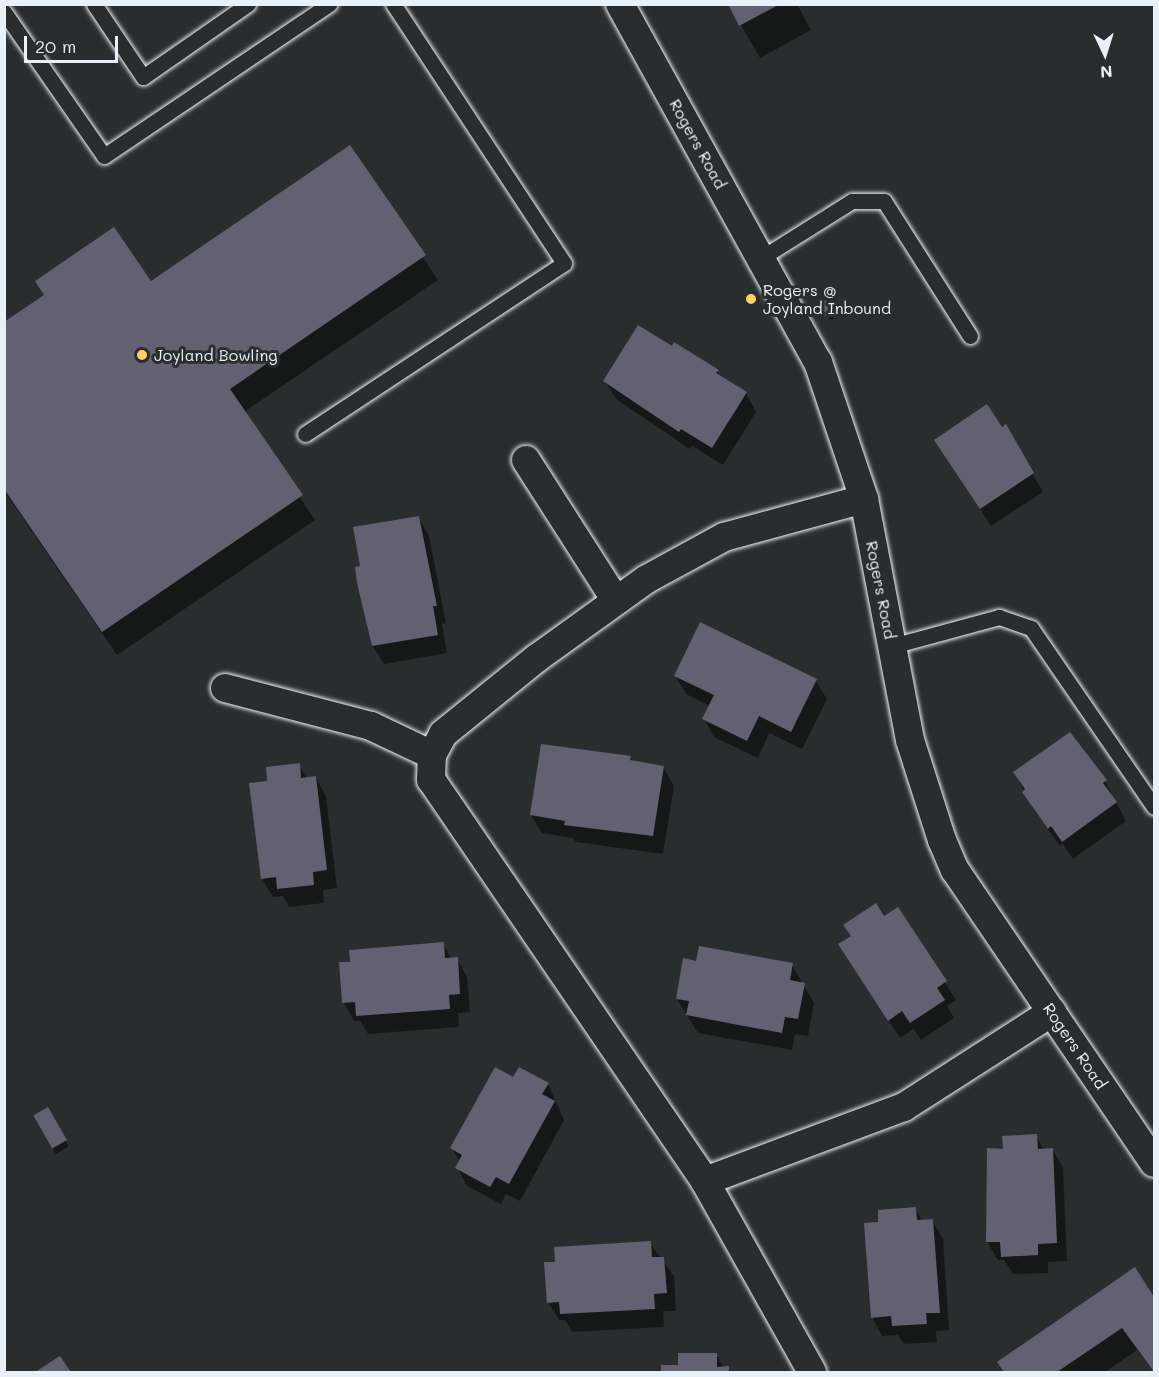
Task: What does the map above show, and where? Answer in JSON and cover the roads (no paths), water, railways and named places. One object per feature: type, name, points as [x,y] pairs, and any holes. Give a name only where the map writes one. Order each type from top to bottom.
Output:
[{"type":"street","name":"Rogers Road","points":[[620,4],[818,362],[864,499],[910,740],[942,840],[955,870],[1155,1162]]},
{"type":"street","points":[[526,460],[616,602]]},
{"type":"street","points":[[812,1372],[705,1180],[431,780],[432,755],[443,734],[537,657],[647,579],[724,537],[864,499]]},
{"type":"street","points":[[225,688],[371,726],[432,755]]},
{"type":"street","points":[[705,1180],[904,1107],[1052,1012]]},
{"type":"lane","points":[[94,4],[143,77],[248,4]]},
{"type":"lane","points":[[305,434],[564,263],[393,4]]},
{"type":"lane","points":[[4,12],[104,156],[322,6]]},
{"type":"lane","points":[[761,258],[852,201],[884,201],[969,336]]},
{"type":"lane","points":[[892,646],[999,617],[1031,628],[1155,807]]},
{"type":"place","name":"Rogers @ Joyland Inbound","points":[[751,299]]},
{"type":"place","name":"Joyland Bowling","points":[[142,355]]}]
